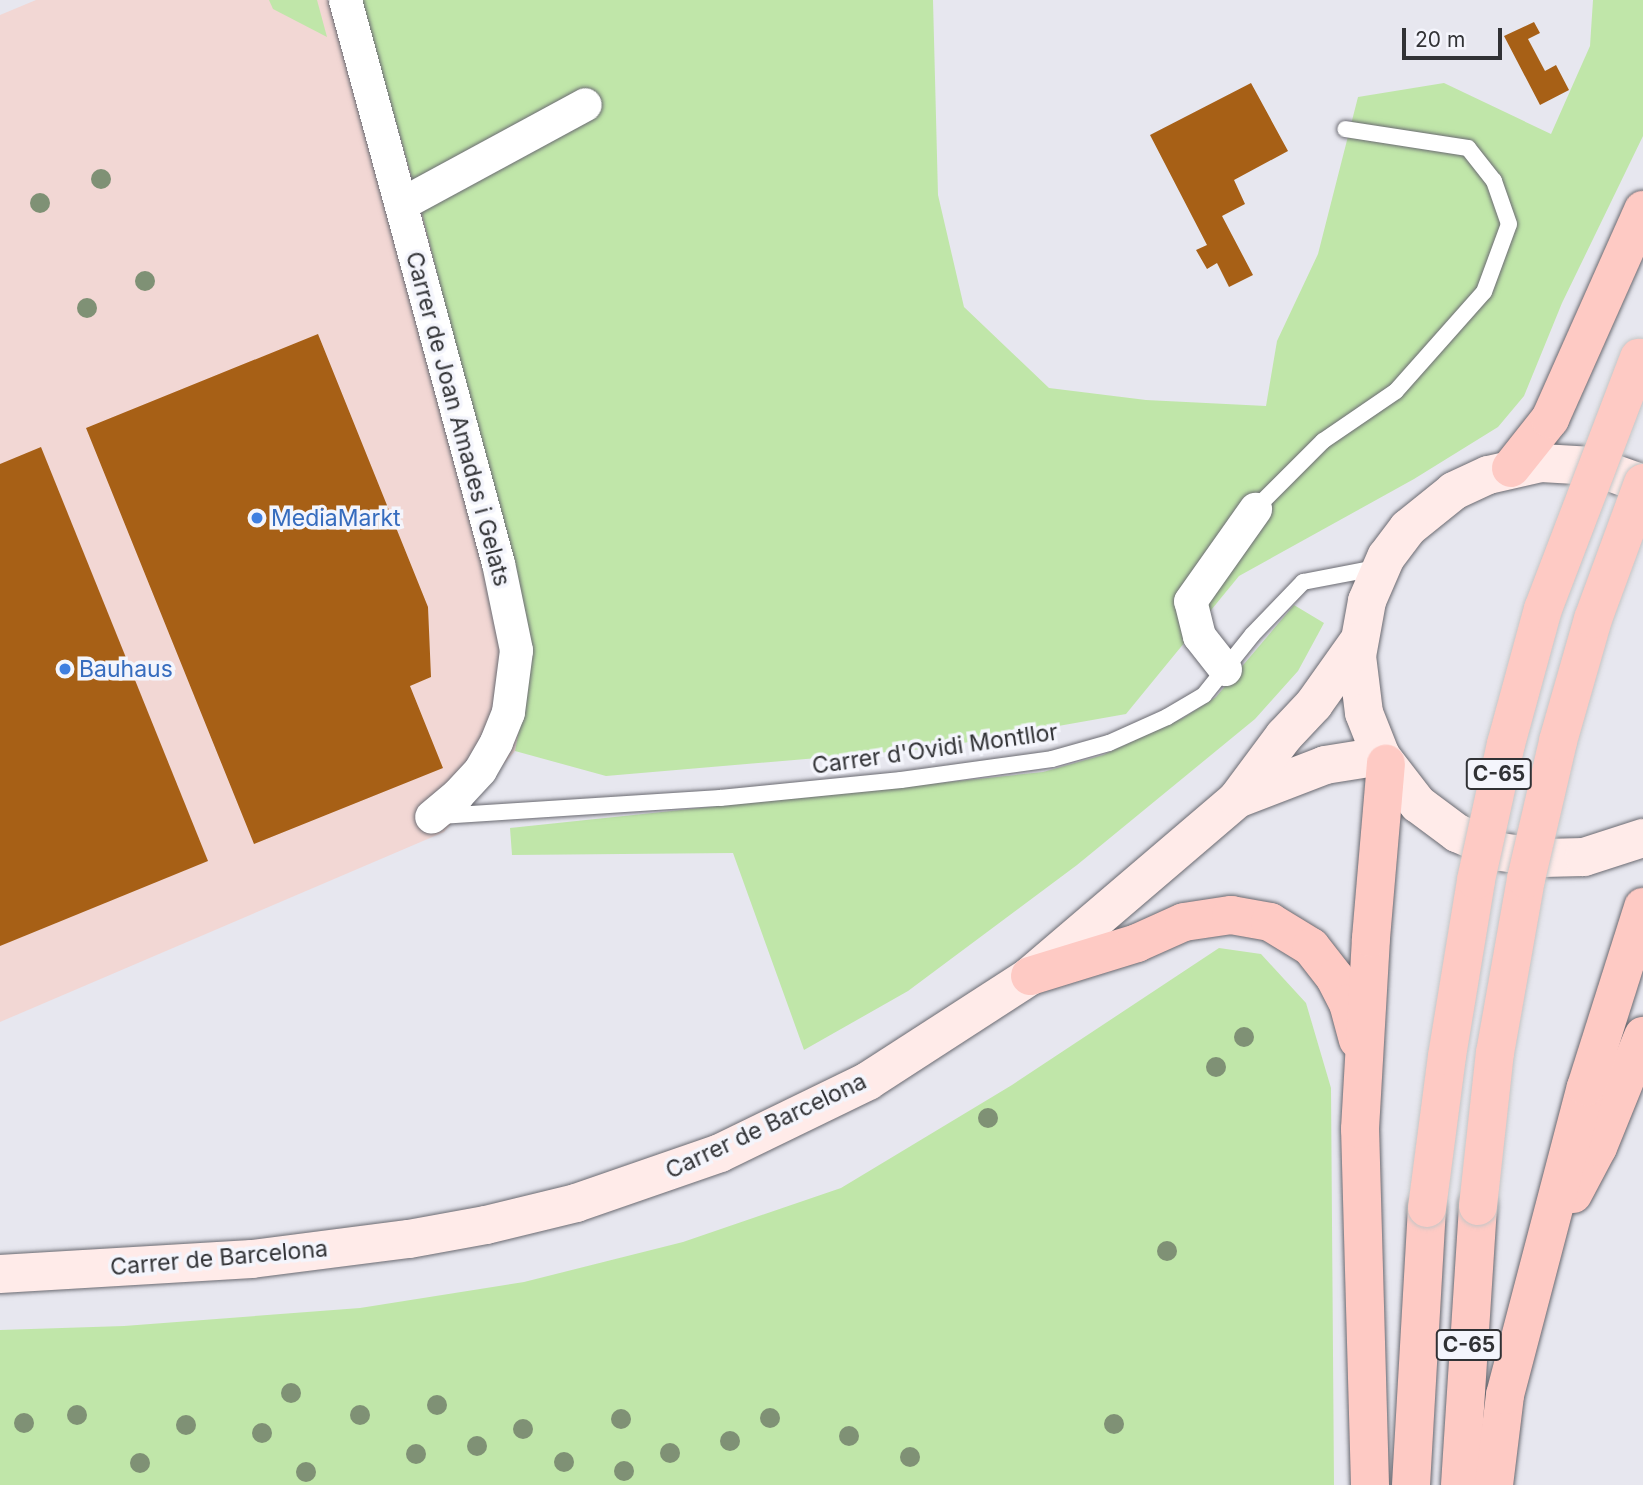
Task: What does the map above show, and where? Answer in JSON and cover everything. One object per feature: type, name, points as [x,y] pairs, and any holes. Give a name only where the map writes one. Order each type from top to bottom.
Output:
[{"type":"highway","points":[[1511,468],[1550,419],[1643,210]]},
{"type":"highway","name":"C-65","points":[[1411,1485],[1427,1208],[1447,1056],[1476,880],[1506,744],[1543,609],[1641,353]]},
{"type":"highway","name":"C-65","points":[[1460,1485],[1478,1206],[1495,1053],[1526,878],[1555,754],[1593,619],[1643,483]]},
{"type":"highway","points":[[1370,1485],[1360,1129],[1383,760]]},
{"type":"highway","points":[[1494,1485],[1505,1395],[1586,1087],[1643,907]]},
{"type":"highway","points":[[1030,976],[1137,943],[1184,922],[1231,915],[1270,922],[1311,947],[1335,978],[1348,1003],[1364,1061]]},
{"type":"highway","points":[[1544,1248],[1598,1147],[1643,1036]]},
{"type":"main road","points":[[1643,483],[1617,473],[1576,464],[1541,463],[1511,468],[1471,481],[1440,500],[1408,528],[1381,567],[1367,601],[1358,642],[1360,694],[1368,727],[1383,760],[1406,791],[1437,820],[1457,833],[1501,852],[1535,858],[1572,858],[1608,852],[1643,838]]},
{"type":"main road","name":"Carrer de Barcelona","points":[[0,1274],[252,1259],[409,1239],[486,1225],[576,1203],[720,1153],[791,1120],[868,1081],[1030,976],[1237,799],[1284,736],[1314,704],[1358,642]]},
{"type":"main road","name":"Carrer de Barcelona","points":[[1237,799],[1325,765],[1383,760]]},
{"type":"street","name":"Carrer de Joan Amades i Gelats","points":[[345,0],[501,575],[516,650],[508,712],[496,742],[480,771],[431,817]]},
{"type":"street","points":[[401,204],[585,104]]},
{"type":"street","points":[[1225,669],[1199,636],[1190,601],[1255,509]]},
{"type":"lane","points":[[1255,509],[1323,441],[1396,391],[1485,292],[1509,224],[1494,181],[1468,148],[1345,129]]},
{"type":"lane","name":"Carrer d'Ovidi Montllor","points":[[431,817],[720,798],[901,780],[1052,759],[1109,743],[1167,717],[1204,695],[1252,635],[1303,582],[1381,567]]},
{"type":"shaded area","points":[[36,0],[361,0],[422,213],[533,655],[515,751],[444,832],[0,1022],[0,15]]},
{"type":"green space","points":[[269,0],[317,0],[327,37],[273,9]]},
{"type":"green space","points":[[361,0],[933,0],[938,195],[964,307],[1049,388],[1146,400],[1266,406],[1277,341],[1318,254],[1358,97],[1444,83],[1551,134],[1590,46],[1593,0],[1643,0],[1643,136],[1562,303],[1524,396],[1498,427],[1414,479],[1239,576],[1126,714],[935,748],[606,776],[515,751],[533,655],[422,213]]},
{"type":"green space","points":[[1294,605],[1324,623],[1298,671],[1255,719],[1077,865],[908,991],[804,1050],[733,853],[512,855],[510,828],[1043,772],[1103,755],[1183,718],[1216,697]]},
{"type":"green space","points":[[1219,948],[1261,954],[1306,1003],[1331,1088],[1334,1485],[0,1485],[0,1330],[124,1326],[360,1308],[524,1282],[683,1242],[841,1188],[1012,1085]]},
{"type":"building","points":[[1534,22],[1540,33],[1528,39],[1545,71],[1556,65],[1569,90],[1540,105],[1504,36]]},
{"type":"building","points":[[1251,83],[1288,151],[1234,180],[1245,204],[1222,216],[1253,275],[1229,287],[1217,263],[1207,269],[1196,250],[1207,245],[1150,135]]},
{"type":"building","name":"MediaMarkt","points":[[318,334],[428,607],[431,677],[410,686],[443,768],[254,844],[86,428]]},
{"type":"building","name":"Bauhaus","points":[[41,447],[208,861],[0,946],[0,464]]},
{"type":"place","name":"MediaMarkt","points":[[257,518]]},
{"type":"place","name":"Bauhaus","points":[[65,669]]}]
